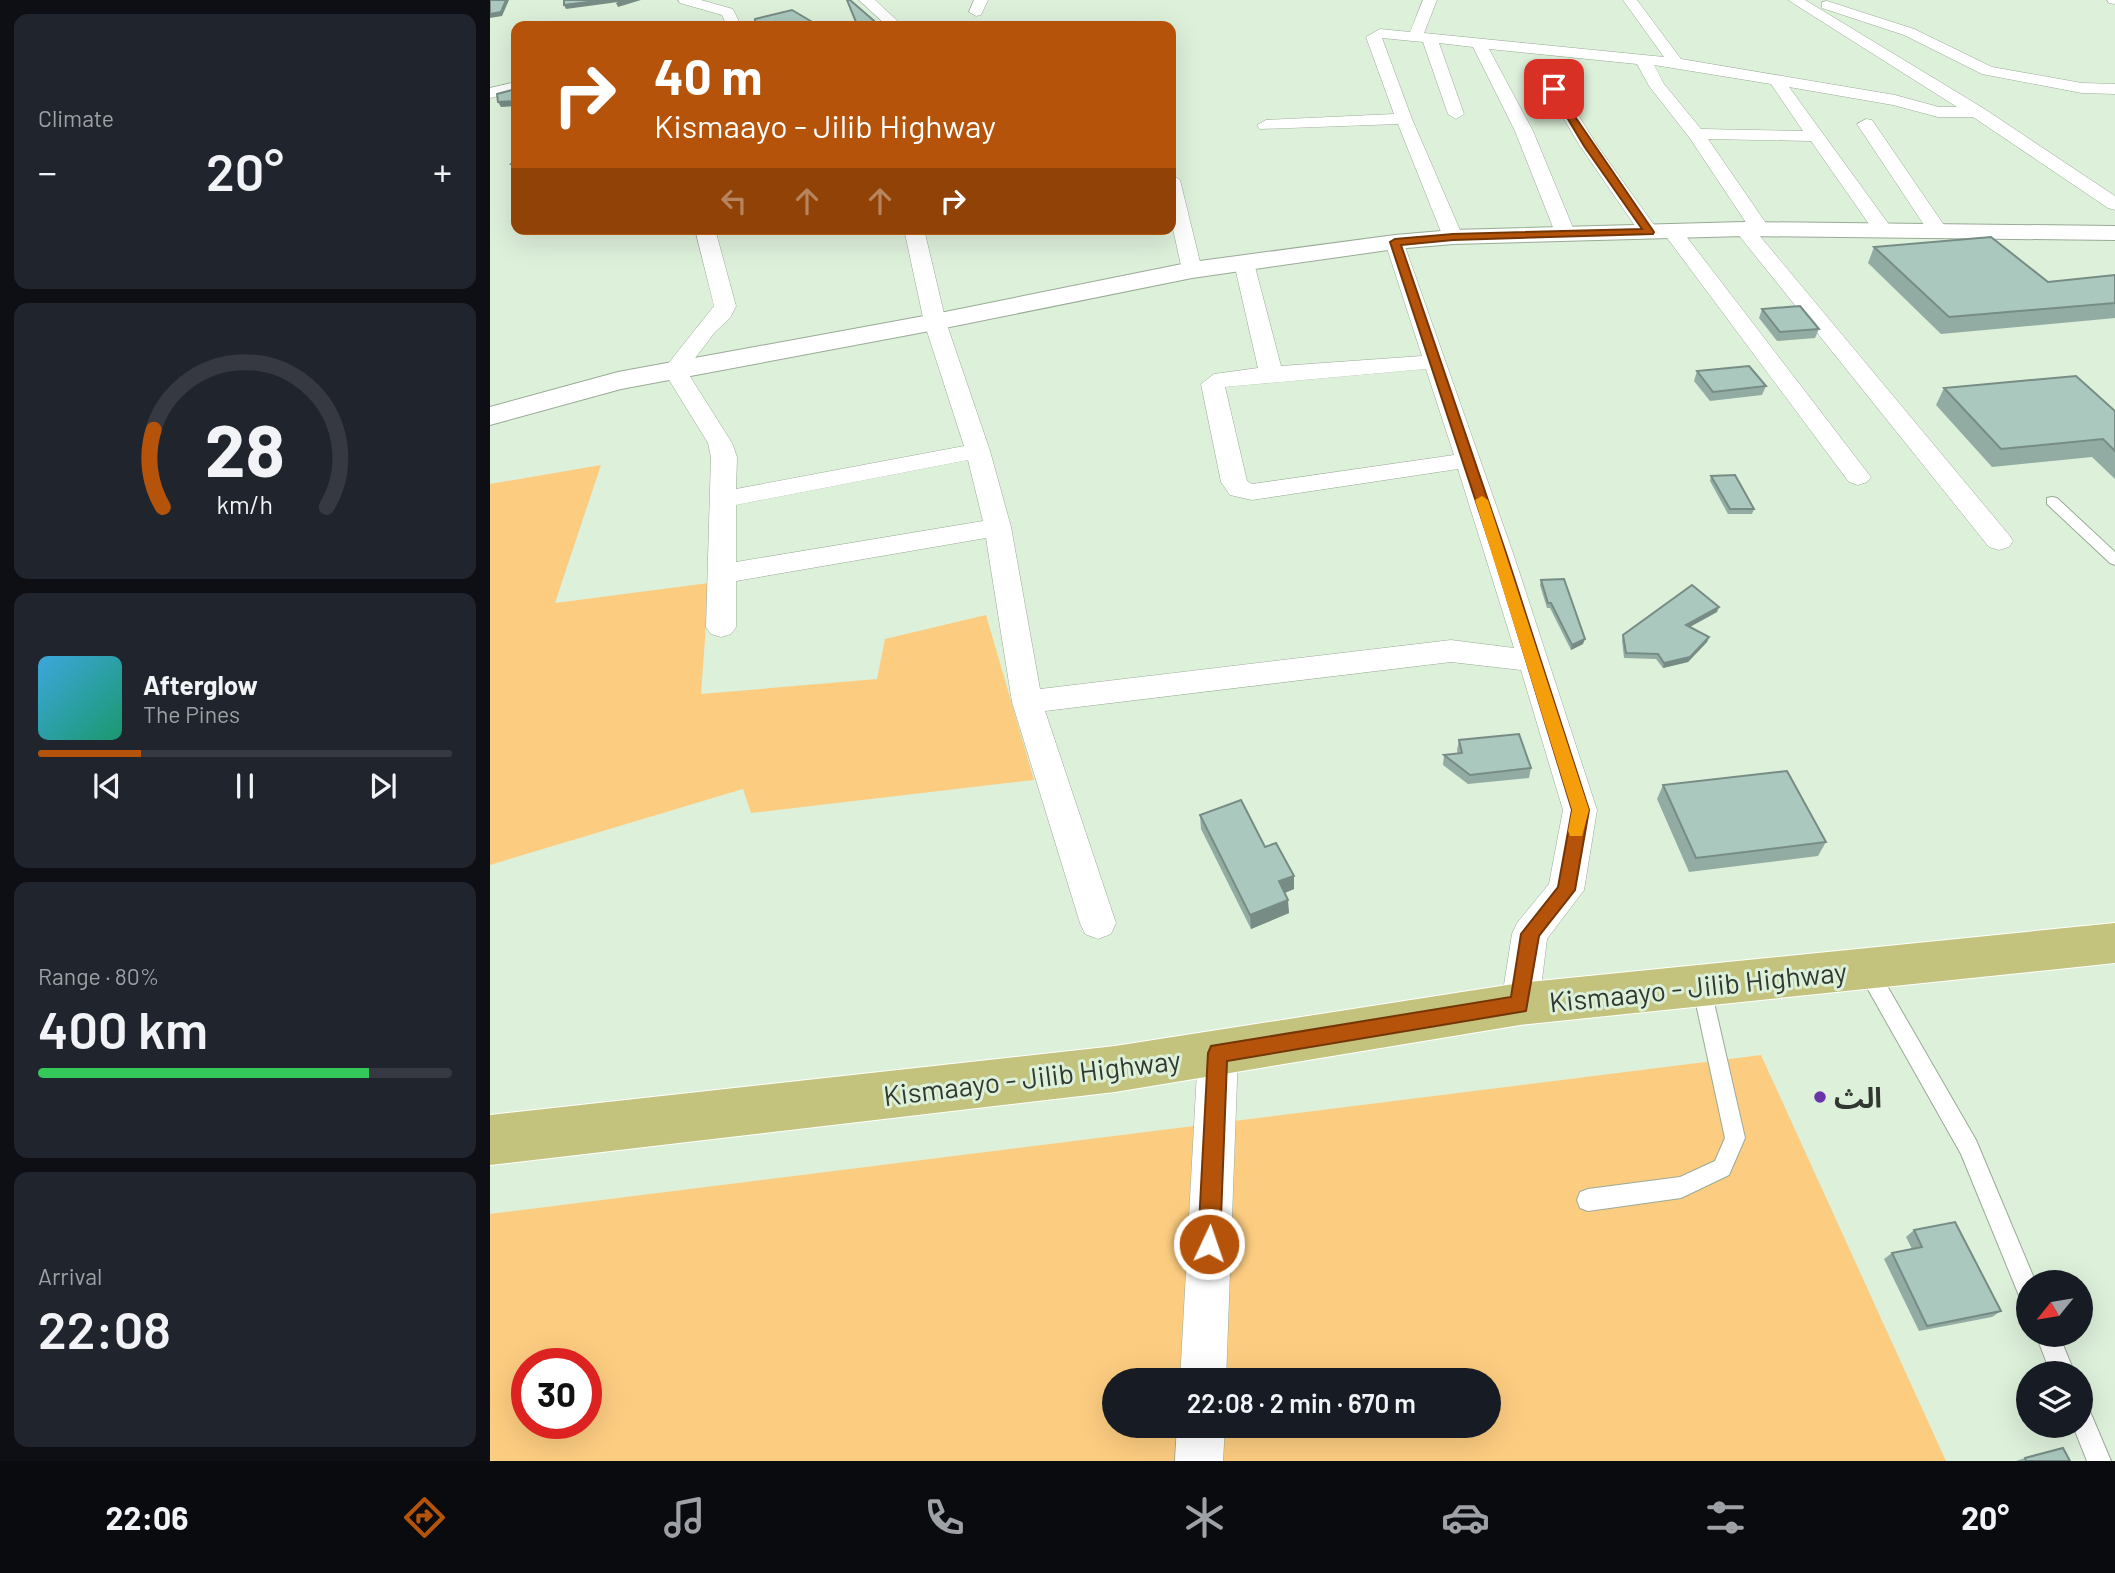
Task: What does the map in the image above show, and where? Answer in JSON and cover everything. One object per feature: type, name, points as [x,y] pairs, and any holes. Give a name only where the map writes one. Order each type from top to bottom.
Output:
[{"type":"main road","name":"Kismaayo - Jilib Highway","points":[[490,1140],[1115,1069],[1520,1004],[2115,943]]},
{"type":"street","points":[[685,0],[729,12],[732,21]]},
{"type":"street","points":[[866,0],[890,21]]},
{"type":"street","points":[[1430,0],[1423,36],[1456,114]]},
{"type":"street","points":[[1630,0],[1676,63]]},
{"type":"street","points":[[1795,0],[1977,112],[2115,204]]},
{"type":"street","points":[[1809,0],[1909,32],[1988,71],[2082,88],[2115,89]]},
{"type":"street","points":[[1453,237],[1404,119],[1374,37],[1380,33],[1676,63],[1895,100],[1938,112],[1977,112]]},
{"type":"street","points":[[1479,42],[1489,67],[1524,131],[1566,235]]},
{"type":"street","points":[[1643,60],[1657,86],[1696,134],[1752,229],[2000,541]]},
{"type":"street","points":[[1776,80],[1883,230]]},
{"type":"street","points":[[490,93],[511,88]]},
{"type":"street","points":[[1554,89],[1588,146],[1858,477]]},
{"type":"street","points":[[1266,125],[1404,119]]},
{"type":"street","points":[[1866,124],[1938,231]]},
{"type":"street","points":[[1696,134],[1816,136]]},
{"type":"street","points":[[1176,201],[1192,270]]},
{"type":"street","points":[[490,416],[618,381],[935,322],[1192,270],[1395,242],[1453,237],[1752,229],[2115,233]]},
{"type":"street","points":[[674,370],[725,306],[707,235]]},
{"type":"street","points":[[915,235],[935,322],[978,451],[998,527],[1027,702],[1098,923]]},
{"type":"street","points":[[1395,242],[1534,661],[1580,810],[1566,890],[1530,934],[1520,1004]]},
{"type":"street","points":[[1244,262],[1272,374]]},
{"type":"street","points":[[1435,362],[1272,374],[1222,379],[1213,384],[1234,482],[1239,489],[1252,492],[1468,460]]},
{"type":"street","points":[[674,370],[720,443],[724,457],[721,627]]},
{"type":"street","points":[[724,499],[978,451]]},
{"type":"street","points":[[722,574],[998,527]]},
{"type":"street","points":[[1027,702],[1451,651],[1534,661]]},
{"type":"street","points":[[1204,1368],[1218,1053]]},
{"type":"street","points":[[1199,1461],[1200,1438]]},
{"type":"lane","points":[[2052,501],[2115,560]]},
{"type":"lane","points":[[1866,969],[1969,1147],[2020,1270]]},
{"type":"lane","points":[[1588,1200],[1681,1187],[1723,1168],[1735,1138],[1702,985]]},
{"type":"lane","points":[[2090,1438],[2099,1461]]},
{"type":"shaded area","points":[[601,465],[555,603],[709,583],[701,694],[877,679],[885,639],[986,615],[1034,780],[751,813],[743,789],[490,865],[490,484]]},
{"type":"shaded area","points":[[1761,1055],[1946,1461],[490,1461],[490,1214]]},
{"type":"building","points":[[490,0],[506,0],[501,12],[490,14]]},
{"type":"building","points":[[564,0],[604,0],[564,5]]},
{"type":"building","points":[[847,0],[874,21],[856,21]]},
{"type":"building","points":[[792,10],[811,21],[755,21]]},
{"type":"building","points":[[511,90],[511,101],[498,102],[497,94]]},
{"type":"building","points":[[1991,237],[2048,282],[2115,275],[2115,303],[1949,317],[1874,247]]},
{"type":"building","points":[[1800,306],[1819,329],[1780,332],[1762,309]]},
{"type":"building","points":[[1749,366],[1766,386],[1713,392],[1697,371]]},
{"type":"building","points":[[2076,376],[2115,411],[2115,451],[2103,439],[2001,449],[1944,388]]},
{"type":"building","points":[[1735,475],[1754,509],[1730,509],[1711,476]]},
{"type":"building","points":[[1564,579],[1585,639],[1572,645],[1551,603],[1548,603],[1541,580]]},
{"type":"building","points":[[1692,585],[1719,607],[1686,625],[1709,637],[1690,657],[1664,663],[1658,654],[1626,653],[1623,635]]},
{"type":"building","points":[[1519,734],[1531,768],[1470,775],[1444,755],[1462,753],[1459,740]]},
{"type":"building","points":[[1787,771],[1826,842],[1696,858],[1663,785]]},
{"type":"building","points":[[1241,800],[1265,847],[1276,843],[1294,876],[1279,881],[1288,900],[1250,915],[1200,815]]},
{"type":"building","points":[[1955,1222],[2001,1311],[1927,1326],[1892,1253],[1922,1247],[1914,1230]]},
{"type":"building","points":[[2063,1448],[2070,1461],[2026,1461],[2025,1458]]},
{"type":"slow traffic","points":[[1482,500],[1580,810],[1576,831]]},
{"type":"place","name":"الث","points":[[1820,1097]]},
{"type":"route","points":[[1209,1244],[1218,1053],[1520,1004],[1530,934],[1566,890],[1580,810],[1500,556],[1395,242],[1453,237],[1649,232],[1588,146],[1554,89]]}]
